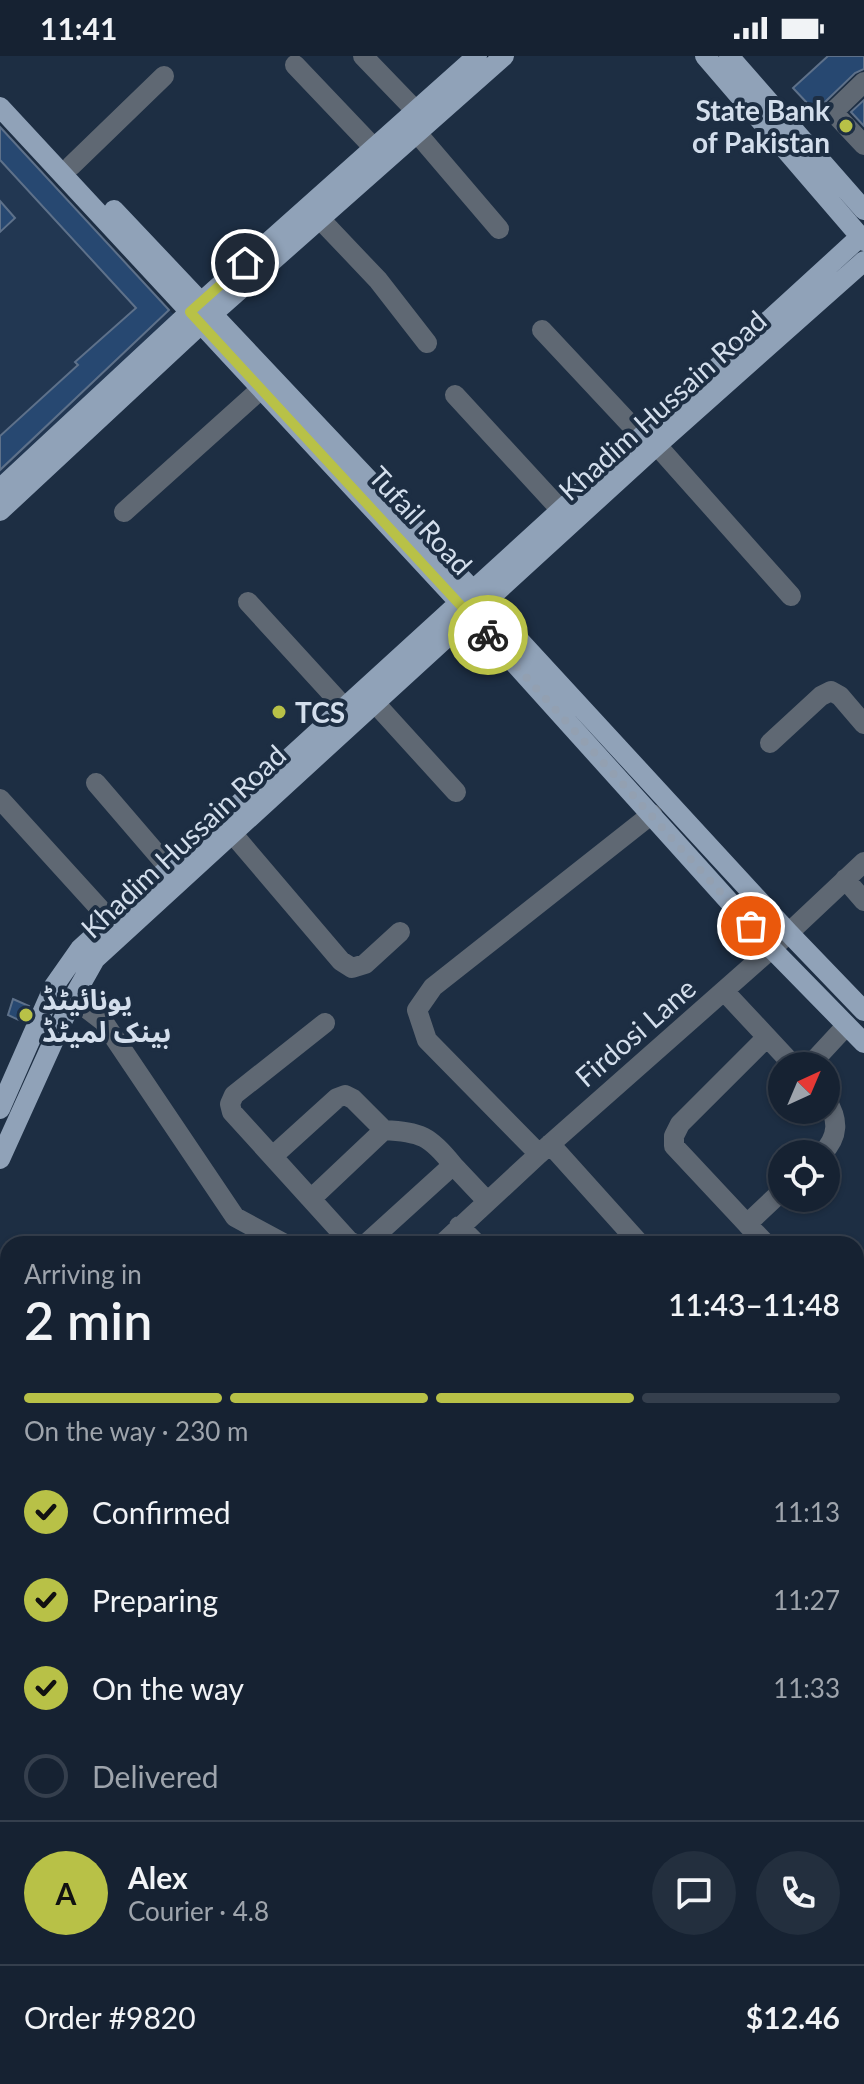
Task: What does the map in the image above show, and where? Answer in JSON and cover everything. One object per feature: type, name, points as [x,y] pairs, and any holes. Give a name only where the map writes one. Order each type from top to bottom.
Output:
[{"type":"main road","points":[[0,511],[374,148],[477,56]]},
{"type":"main road","points":[[0,489],[202,313],[320,219],[504,56]]},
{"type":"main road","points":[[705,56],[862,239]]},
{"type":"main road","points":[[729,56],[864,210]]},
{"type":"main road","name":"Tufail Road","points":[[0,93],[71,166],[202,313],[472,602],[864,1011]]},
{"type":"main road","name":"Tufail Road","points":[[0,107],[202,313],[261,389],[472,602],[652,814],[771,948],[864,1043]]},
{"type":"main road","name":"Khadim Hussain Road","points":[[0,1109],[54,986],[80,949],[344,707],[472,602],[651,439],[862,239]]},
{"type":"main road","name":"Khadim Hussain Road","points":[[0,1159],[73,998],[95,959],[375,703],[560,509],[651,439],[864,261]]},
{"type":"street","points":[[363,56],[416,111]]},
{"type":"street","points":[[295,65],[374,148]]},
{"type":"street","points":[[71,166],[164,76]]},
{"type":"street","points":[[864,82],[833,112],[864,145]]},
{"type":"street","points":[[417,133],[499,229]]},
{"type":"street","points":[[320,219],[378,280],[427,343]]},
{"type":"street","points":[[542,330],[629,423],[651,439],[791,596]]},
{"type":"street","points":[[124,512],[261,389]]},
{"type":"street","points":[[455,395],[560,509]]},
{"type":"street","points":[[248,602],[344,707]]},
{"type":"street","points":[[770,743],[821,696],[831,691],[840,696],[864,724]]},
{"type":"street","points":[[375,703],[456,792]]},
{"type":"street","points":[[96,783],[169,868]]},
{"type":"street","points":[[0,799],[111,921]]},
{"type":"street","points":[[632,1236],[545,1149],[427,1040],[417,1010],[433,987],[652,814]]},
{"type":"street","points":[[232,833],[341,961],[352,968],[365,964],[400,932]]},
{"type":"street","name":"Firdosi Lane","points":[[450,1236],[864,862]]},
{"type":"street","points":[[845,879],[864,901]]},
{"type":"street","points":[[724,991],[781,1052]]},
{"type":"street","points":[[73,998],[103,1021],[235,1217],[270,1236]]},
{"type":"street","points":[[325,1023],[234,1095],[230,1104],[232,1112],[345,1236]]},
{"type":"street","points":[[822,1052],[846,1026]]},
{"type":"street","points":[[758,1236],[674,1146],[674,1136],[680,1124],[767,1037]]},
{"type":"street","points":[[273,1156],[337,1098],[345,1095],[384,1130],[415,1132],[435,1142],[487,1201]]},
{"type":"street","points":[[312,1198],[384,1130]]},
{"type":"street","points":[[375,1236],[453,1165]]},
{"type":"street","points":[[747,1224],[768,1204]]},
{"type":"street","points":[[459,1226],[469,1236]]},
{"type":"shaded area","points":[[0,126],[174,315],[0,476]]},
{"type":"building","points":[[828,56],[864,56],[864,69],[855,73],[824,103],[820,109],[823,120],[793,88]]},
{"type":"building","points":[[864,100],[864,126],[851,112]]},
{"type":"building","points":[[0,127],[169,310],[0,470],[0,436],[78,365],[75,362],[136,308],[0,160]]},
{"type":"building","points":[[0,201],[15,218],[0,232]]},
{"type":"building","points":[[13,999],[29,1006],[23,1022],[8,1015]]},
{"type":"way so far","points":[[488,635],[751,926]]},
{"type":"place","name":"State Bank of Pakistan","points":[[846,126]]},
{"type":"place","name":"TCS","points":[[279,712]]},
{"type":"place","name":"یونائیٹڈ بینک لمیٹڈ","points":[[26,1015]]},
{"type":"route","points":[[245,263],[190,312],[488,635]]}]
